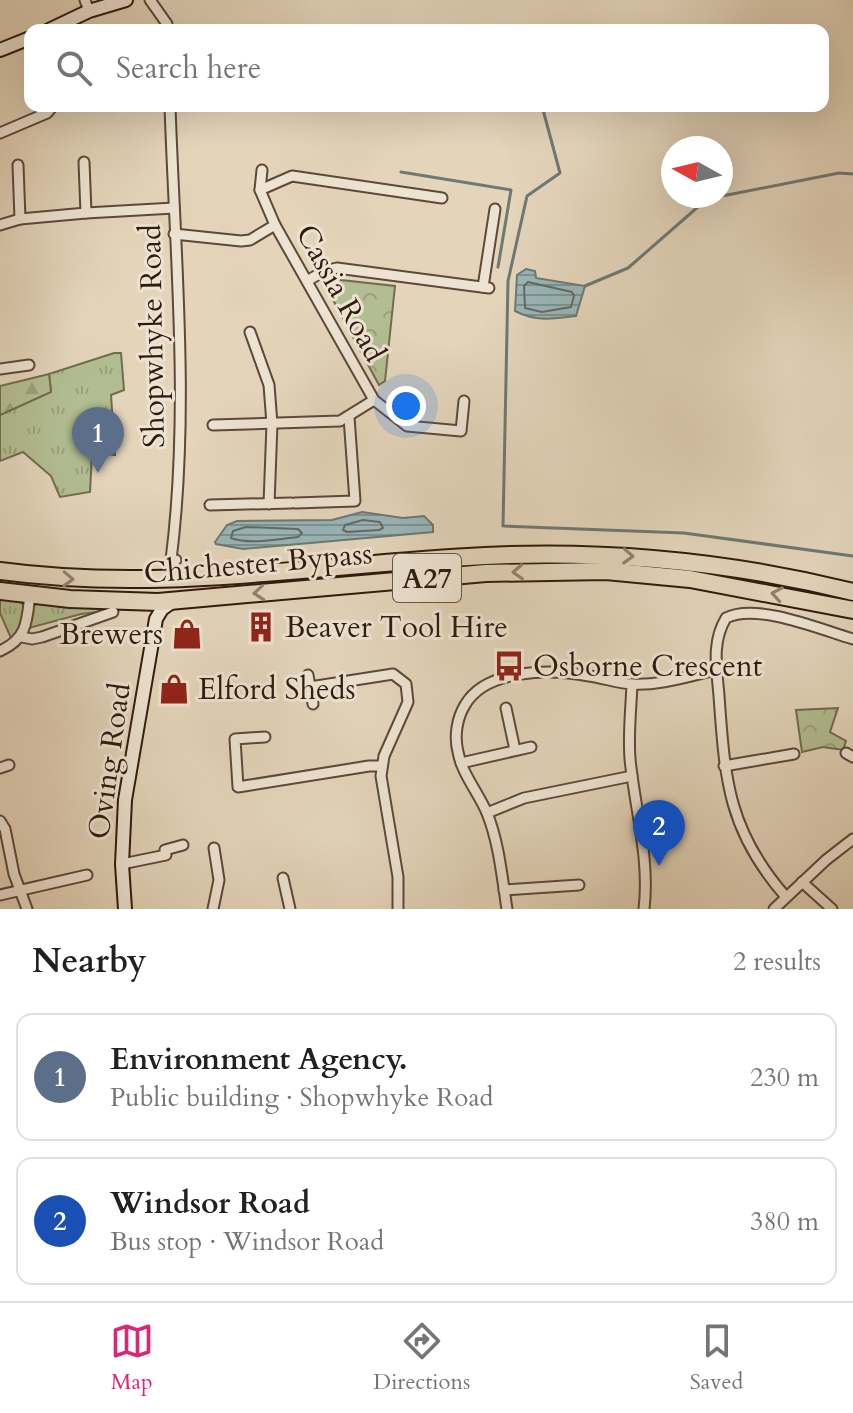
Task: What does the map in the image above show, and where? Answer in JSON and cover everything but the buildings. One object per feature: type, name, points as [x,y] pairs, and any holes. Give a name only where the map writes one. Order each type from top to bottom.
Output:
[{"type":"highway","name":"Chichester Bypass","points":[[0,571],[49,578],[144,581],[351,564],[552,554],[697,562],[801,579],[853,592]]},
{"type":"highway","name":"Chichester Bypass","points":[[0,591],[136,602],[174,601],[486,573],[606,571],[690,579],[853,610]]},
{"type":"main road","points":[[58,24],[87,6],[126,0]]},
{"type":"main road","points":[[0,50],[24,40]]},
{"type":"main road","points":[[156,621],[159,612],[174,601]]},
{"type":"main road","points":[[136,602],[152,612],[156,621]]},
{"type":"main road","name":"Oving Road","points":[[125,909],[122,864],[128,774],[156,621]]},
{"type":"street","points":[[150,0],[167,24]]},
{"type":"street","points":[[0,133],[48,112]]},
{"type":"street","name":"Shopwhyke Road","points":[[170,112],[180,445],[171,560],[176,560]]},
{"type":"street","points":[[84,162],[86,213]]},
{"type":"street","points":[[18,165],[20,219]]},
{"type":"street","name":"Cassia Road","points":[[262,170],[260,190],[275,225],[374,400],[407,426],[461,431],[464,401]]},
{"type":"street","points":[[260,190],[292,176],[442,198]]},
{"type":"street","points":[[0,225],[20,219],[174,208]]},
{"type":"street","points":[[307,281],[324,271],[337,268],[486,287],[495,209]]},
{"type":"street","name":"Cassia Road","points":[[174,234],[241,241],[250,240],[275,225]]},
{"type":"street","points":[[250,332],[269,385],[272,424],[269,504]]},
{"type":"street","points":[[0,369],[29,365]]},
{"type":"street","points":[[213,425],[340,421],[374,400]]},
{"type":"street","points":[[210,505],[355,501],[349,417]]},
{"type":"street","points":[[0,651],[14,645],[22,637],[30,594]]},
{"type":"street","points":[[22,637],[42,637],[113,612]]},
{"type":"street","points":[[786,897],[751,851],[730,796],[724,766],[716,670],[718,634],[726,618],[756,614],[853,639]]},
{"type":"street","points":[[507,909],[498,849],[487,813],[461,763],[456,743],[458,723],[476,689],[483,684],[534,672],[585,675],[632,684],[716,670]]},
{"type":"street","points":[[310,687],[393,674],[406,684],[408,702],[390,741],[382,766],[381,784],[398,877],[398,909]]},
{"type":"street","points":[[308,675],[313,704]]},
{"type":"street","points":[[632,684],[632,776],[645,852],[647,879],[644,909]]},
{"type":"street","points":[[506,708],[515,750]]},
{"type":"street","points":[[265,737],[235,739],[238,787],[382,766]]},
{"type":"street","points":[[461,763],[531,747]]},
{"type":"street","points":[[724,766],[794,754]]},
{"type":"street","points":[[487,813],[524,798],[632,776]]},
{"type":"street","points":[[0,821],[5,829],[27,909]]},
{"type":"street","points":[[774,909],[853,839]]},
{"type":"street","points":[[122,864],[166,855],[165,850],[183,845]]},
{"type":"street","points":[[213,909],[219,880],[214,848]]},
{"type":"street","points":[[0,895],[87,875]]},
{"type":"street","points":[[283,878],[290,909]]},
{"type":"street","points":[[802,882],[832,909]]},
{"type":"street","points":[[504,890],[579,885]]},
{"type":"green space","points":[[332,279],[395,286],[385,381],[379,385],[325,285]]},
{"type":"green space","points":[[121,353],[124,390],[111,395],[115,455],[92,454],[90,492],[60,497],[51,476],[23,452],[0,461],[0,415],[51,392],[49,374]]},
{"type":"green space","points":[[49,374],[51,392],[0,415],[0,386]]},
{"type":"green space","points":[[0,597],[19,599],[25,610],[25,622],[14,645],[0,613]]},
{"type":"green space","points":[[37,603],[131,608],[81,614],[29,628],[32,608]]},
{"type":"green space","points":[[838,708],[830,732],[846,741],[843,750],[823,747],[802,752],[796,710]]},
{"type":"water","points":[[526,269],[535,271],[536,278],[585,286],[576,316],[538,318],[515,311],[517,275]]},
{"type":"water","points":[[362,512],[403,518],[424,516],[433,525],[433,532],[243,549],[215,542],[227,525],[237,521],[332,520]]},
{"type":"waterway","points":[[544,112],[560,173],[527,196],[508,281],[503,526],[684,533],[853,556]]},
{"type":"waterway","points":[[401,172],[511,190],[498,267]]},
{"type":"waterway","points":[[585,286],[628,268],[707,199],[839,173],[853,174]]},
{"type":"place","name":"Environment Agency.","points":[[98,473]]},
{"type":"place","name":"Beaver Tool Hire","points":[[261,627]]},
{"type":"place","name":"Brewers","points":[[187,634]]},
{"type":"place","name":"Osborne Crescent","points":[[509,666]]},
{"type":"place","name":"Elford Sheds","points":[[174,689]]},
{"type":"place","name":"Windsor Road","points":[[659,866]]}]
